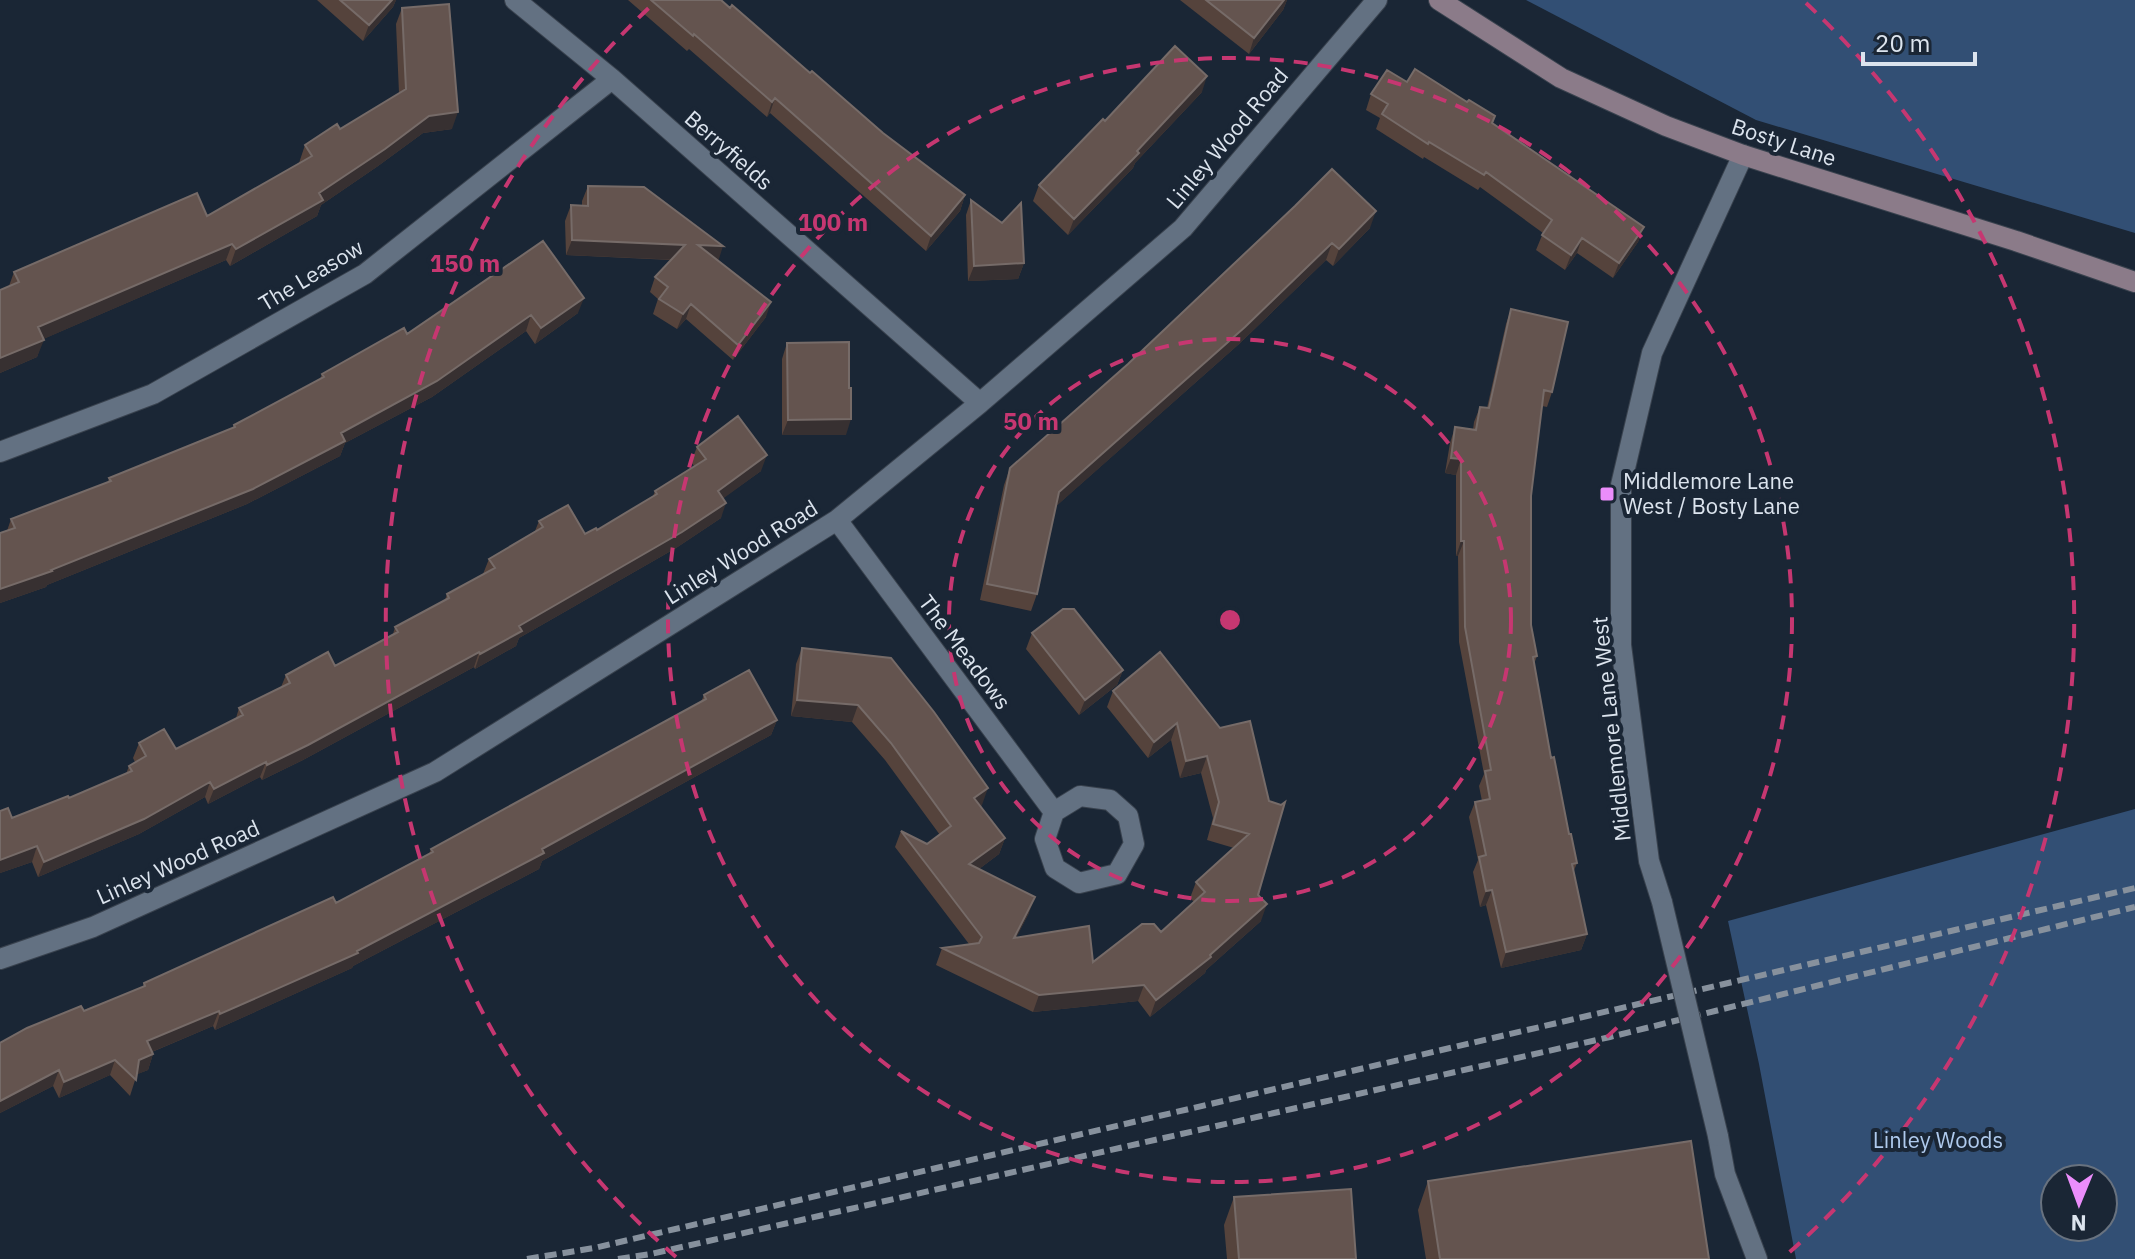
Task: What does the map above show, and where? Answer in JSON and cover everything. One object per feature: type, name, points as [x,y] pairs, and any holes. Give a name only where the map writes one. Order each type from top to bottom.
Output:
[{"type":"main road","name":"Bosty Lane","points":[[1439,0],[1561,78],[1666,126],[1743,155],[2135,282]]},
{"type":"street","name":"Berryfields","points":[[515,0],[612,79],[980,403]]},
{"type":"street","name":"Linley Wood Road","points":[[0,959],[93,927],[435,772],[837,520],[980,403],[1183,228],[1377,0]]},
{"type":"street","name":"The Leasow","points":[[0,452],[153,394],[365,274],[612,79]]},
{"type":"street","name":"Middlemore Lane West","points":[[1743,155],[1652,353],[1621,485],[1621,645],[1649,861],[1662,902],[1725,1174],[1757,1259]]},
{"type":"street","name":"The Meadows","points":[[837,520],[1054,812]]},
{"type":"street","points":[[1080,796],[1110,800],[1128,816],[1134,844],[1117,874],[1079,883],[1055,868],[1045,839],[1054,812],[1080,796]]},
{"type":"green space","points":[[1526,0],[2135,0],[2135,233],[1756,120]]},
{"type":"green space","name":"Linley Woods","points":[[2135,809],[2135,1259],[1796,1259],[1728,921]]},
{"type":"building","points":[[340,0],[392,0],[369,25]]},
{"type":"building","points":[[651,0],[721,0],[730,8],[732,5],[883,133],[965,195],[931,236],[775,98],[772,102]]},
{"type":"building","points":[[1206,0],[1284,0],[1254,38]]},
{"type":"building","points":[[449,4],[458,112],[429,116],[319,193],[323,200],[236,249],[232,244],[38,327],[44,340],[0,358],[0,290],[19,282],[14,272],[197,193],[207,216],[312,156],[305,145],[337,124],[340,129],[406,89],[402,8]]},
{"type":"building","points":[[1175,46],[1207,76],[1137,151],[1139,153],[1074,219],[1039,185],[1103,119],[1105,121]]},
{"type":"building","points":[[1415,69],[1495,116],[1492,123],[1644,227],[1619,263],[1582,238],[1571,255],[1542,235],[1552,220],[1486,172],[1484,175],[1428,144],[1382,114],[1388,104],[1371,94],[1387,70],[1407,82]]},
{"type":"building","points":[[1332,169],[1376,211],[1339,249],[1332,243],[1245,327],[1059,492],[1037,594],[987,584],[1010,468],[1128,364]]},
{"type":"building","points":[[588,186],[644,187],[723,246],[698,245],[771,302],[738,345],[691,304],[683,314],[659,299],[668,287],[655,277],[685,245],[572,240],[571,205],[588,206]]},
{"type":"building","points":[[971,200],[1002,223],[1021,203],[1024,263],[974,266]]},
{"type":"building","points":[[543,241],[584,298],[541,328],[531,315],[437,381],[341,433],[345,441],[253,489],[0,589],[0,533],[15,528],[11,519],[111,481],[109,478],[235,427],[404,328],[407,334]]},
{"type":"building","points":[[1511,309],[1568,322],[1552,392],[1544,390],[1531,496],[1531,625],[1537,656],[1533,657],[1551,758],[1554,757],[1577,863],[1572,864],[1587,934],[1506,952],[1492,890],[1486,891],[1479,857],[1486,855],[1475,802],[1490,799],[1485,771],[1491,770],[1465,627],[1461,459],[1451,458],[1455,427],[1476,430],[1480,407],[1489,408]]},
{"type":"building","points":[[849,342],[851,419],[788,420],[787,343]]},
{"type":"building","points":[[738,416],[767,455],[718,491],[726,503],[682,532],[519,626],[522,631],[308,745],[267,765],[266,762],[214,789],[210,782],[144,819],[44,862],[37,846],[0,860],[0,811],[8,808],[12,818],[132,771],[129,766],[146,756],[139,743],[164,729],[176,749],[243,715],[239,708],[290,683],[286,675],[328,652],[335,666],[398,632],[395,627],[449,598],[447,594],[495,568],[489,559],[543,527],[539,521],[568,505],[585,534],[597,530],[657,494],[655,491],[706,459],[697,447]]},
{"type":"building","points":[[1063,609],[1074,609],[1123,670],[1085,700],[1032,633]]},
{"type":"building","points":[[802,648],[891,658],[988,788],[974,798],[1005,838],[969,864],[1035,897],[1014,938],[1089,926],[1093,962],[1142,924],[1154,924],[1161,932],[1205,892],[1196,882],[1249,834],[1213,824],[1219,802],[1207,756],[1186,761],[1177,723],[1154,742],[1113,691],[1160,652],[1220,728],[1250,721],[1269,801],[1281,805],[1285,802],[1258,895],[1267,904],[1211,957],[1156,1000],[1144,985],[1039,995],[942,948],[979,943],[982,937],[901,831],[927,844],[951,826],[891,743],[858,705],[797,700]]},
{"type":"building","points":[[749,670],[777,720],[542,849],[544,853],[358,953],[220,1014],[219,1011],[147,1041],[153,1054],[139,1060],[136,1080],[115,1060],[64,1082],[59,1070],[0,1101],[0,1043],[27,1028],[81,1006],[84,1011],[145,986],[144,983],[333,897],[336,903],[706,699],[704,695]]},
{"type":"building","points":[[1691,1141],[1709,1259],[1440,1259],[1428,1181]]},
{"type":"building","points":[[1351,1189],[1356,1259],[1239,1259],[1234,1197]]},
{"type":"railway","points":[[527,1259],[594,1248],[2135,888]]},
{"type":"railway","points":[[618,1259],[1610,1037],[2135,907]]},
{"type":"place","name":"Middlemore Lane West / Bosty Lane","points":[[1607,494]]}]
